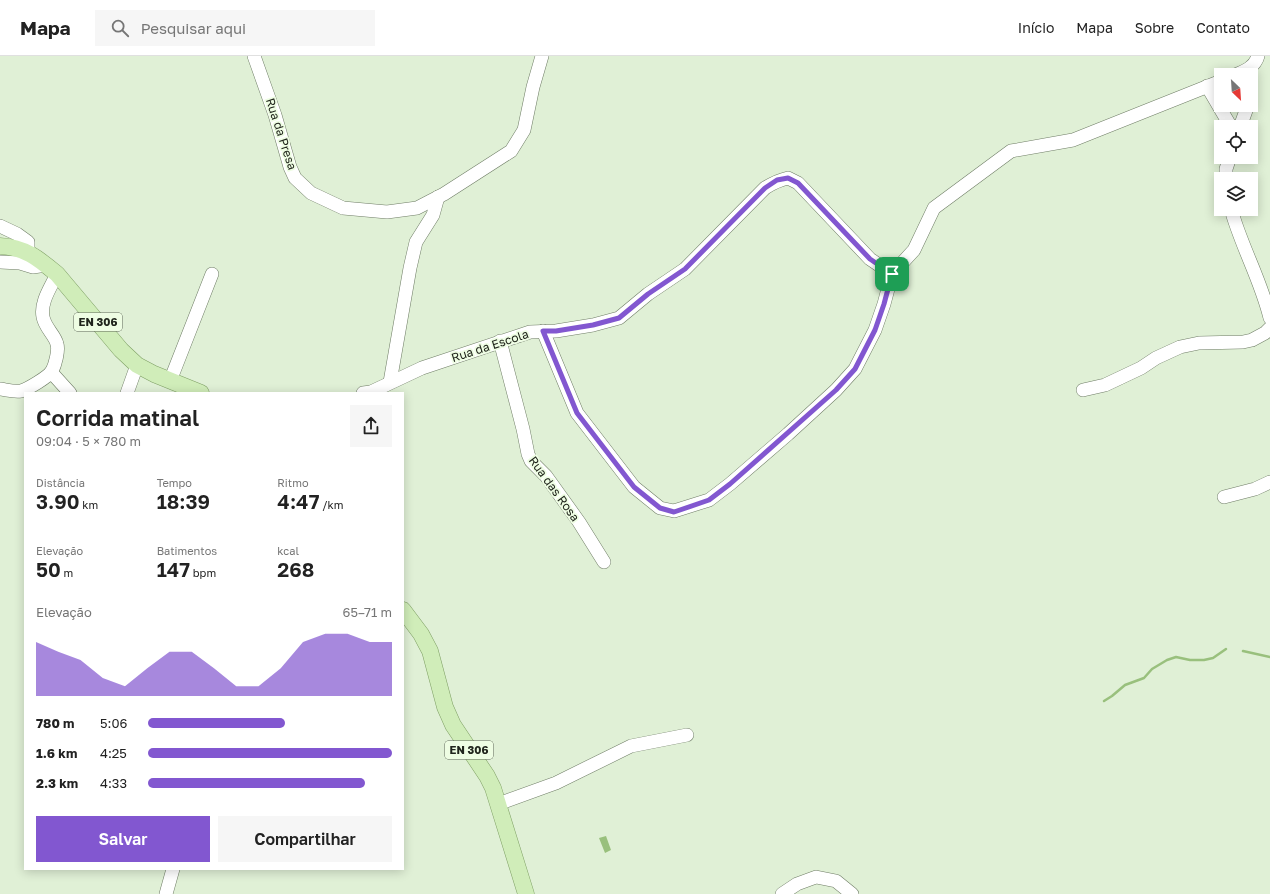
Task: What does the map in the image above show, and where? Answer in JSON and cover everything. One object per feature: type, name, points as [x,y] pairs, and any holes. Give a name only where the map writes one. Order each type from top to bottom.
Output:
[{"type":"main road","name":"EN 306","points":[[0,246],[28,252],[51,269],[121,350],[137,365],[154,374],[198,392]]},
{"type":"main road","name":"EN 306","points":[[404,611],[421,634],[430,650],[445,707],[453,725],[486,776],[498,804],[526,894]]},
{"type":"street","name":"Rua da Presa","points":[[254,56],[276,115],[290,167],[295,178],[311,193],[343,208],[387,212],[417,208],[438,197],[511,151],[524,130],[533,87],[542,56]]},
{"type":"street","points":[[1251,68],[1258,56]]},
{"type":"street","points":[[543,331],[577,413],[634,487],[660,508],[674,512],[709,500],[730,484],[836,390],[855,369],[875,330],[892,274],[914,250],[934,208],[1011,151],[1073,140],[1214,84]]},
{"type":"street","points":[[1207,86],[1227,120]]},
{"type":"street","name":"Rua da Escola","points":[[371,392],[422,368],[530,332],[556,331],[593,325],[619,318],[648,294],[685,269],[765,188],[777,180],[788,178],[798,183],[870,259],[892,274]]},
{"type":"street","points":[[390,382],[408,275],[416,242],[433,215],[438,197]]},
{"type":"street","points":[[1233,216],[1270,318]]},
{"type":"street","points":[[0,226],[17,234],[28,242],[28,252]]},
{"type":"street","points":[[0,262],[20,263],[32,267],[51,269],[44,303],[43,317],[47,328],[57,342],[58,348],[51,372],[32,386],[22,391],[14,392],[0,389]]},
{"type":"street","points":[[170,381],[212,274]]},
{"type":"street","points":[[1083,390],[1105,385],[1180,347],[1199,343],[1243,342],[1252,340],[1265,333],[1270,328]]},
{"type":"street","name":"Rua das Rosa","points":[[500,341],[531,461],[546,476],[579,522],[604,562]]},
{"type":"street","points":[[127,392],[137,365]]},
{"type":"street","points":[[51,372],[69,392]]},
{"type":"street","points":[[1224,497],[1270,482]]},
{"type":"street","points":[[498,804],[556,783],[631,746],[687,735]]},
{"type":"street","points":[[166,894],[173,870]]},
{"type":"street","points":[[782,894],[797,884],[816,877],[836,882],[852,894]]},
{"type":"shaded area","points":[[606,836],[611,850],[605,853],[599,838]]},
{"type":"waterway","points":[[1104,701],[1125,685],[1144,678],[1152,669],[1167,660],[1176,657],[1190,660],[1204,660],[1213,658],[1226,649]]},
{"type":"waterway","points":[[1243,651],[1270,657]]},
{"type":"route","points":[[788,178],[798,183],[870,259],[892,274],[875,330],[855,369],[836,390],[788,434],[709,500],[674,512],[660,508],[634,487],[588,429],[577,413],[543,331],[556,331],[593,325],[619,318],[648,294],[685,269],[765,188],[777,180],[788,178]]}]
